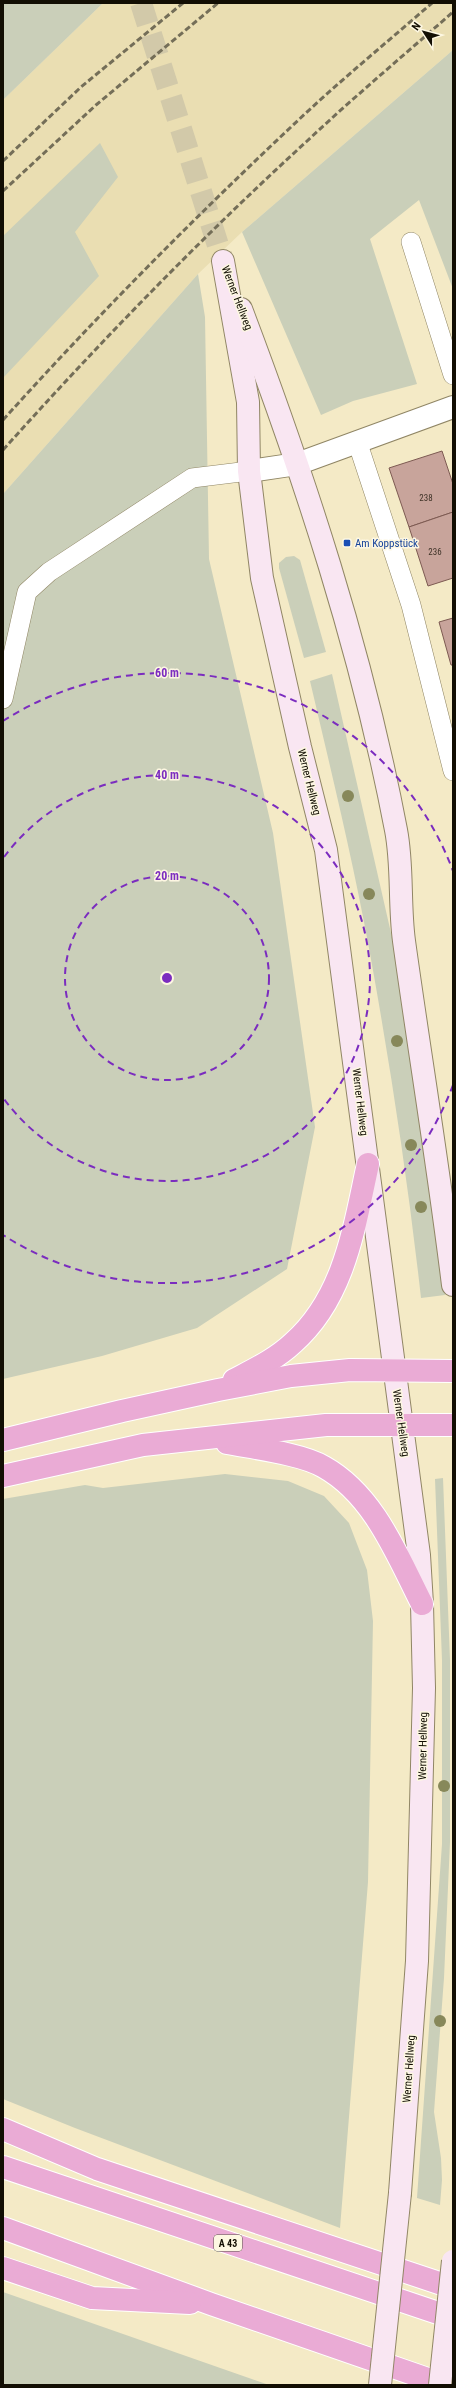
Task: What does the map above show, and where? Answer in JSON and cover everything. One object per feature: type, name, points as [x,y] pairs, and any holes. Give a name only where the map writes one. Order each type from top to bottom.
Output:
[{"type":"highway","points":[[218,1390],[270,1361],[294,1343],[329,1298],[348,1252],[368,1164]]},
{"type":"highway","points":[[3,1440],[218,1390],[298,1376],[350,1370],[453,1371]]},
{"type":"highway","points":[[3,1476],[143,1445],[326,1425],[453,1424]]},
{"type":"highway","points":[[204,1439],[282,1454],[324,1466],[348,1484],[371,1511],[388,1538],[422,1604]]},
{"type":"highway","points":[[3,2129],[97,2169],[448,2286],[453,2289]]},
{"type":"highway","name":"A 43","points":[[3,2167],[453,2318]]},
{"type":"highway","points":[[3,2228],[211,2304],[445,2385]]},
{"type":"highway","points":[[3,2268],[92,2298],[211,2304]]},
{"type":"main road","name":"Werner Hellweg","points":[[380,2385],[400,2193],[417,1961],[424,1688],[419,1555],[326,850],[300,747],[262,578],[250,471],[248,402],[224,261],[277,404],[316,517],[372,720],[397,833],[404,937],[440,1176],[453,1285]]},
{"type":"main road","points":[[440,2385],[453,2261]]},
{"type":"street","points":[[250,471],[297,464],[453,407]]},
{"type":"lane","points":[[411,242],[453,374]]},
{"type":"lane","points":[[357,441],[411,605],[453,771]]},
{"type":"lane","points":[[3,699],[27,592],[49,572],[192,478],[250,471]]},
{"type":"shaded area","points":[[103,3],[453,3],[453,50],[242,232],[198,274],[3,494],[3,100]]},
{"type":"green space","points":[[3,3],[103,3],[3,100]]},
{"type":"green space","points":[[453,50],[453,289],[419,200],[370,239],[417,384],[353,401],[321,415],[242,232]]},
{"type":"green space","points":[[100,143],[118,177],[75,232],[99,276],[3,378],[3,236]]},
{"type":"green space","points":[[198,274],[205,317],[209,559],[273,833],[315,1127],[287,1269],[197,1328],[102,1356],[3,1379],[3,494]]},
{"type":"green space","points":[[294,556],[300,560],[326,652],[304,658],[279,568],[279,563],[286,557]]},
{"type":"green space","points":[[332,674],[396,955],[432,1189],[445,1295],[421,1298],[400,1137],[374,976],[336,791],[310,681]]},
{"type":"green space","points":[[225,1474],[288,1481],[324,1496],[349,1523],[367,1570],[373,1621],[368,1882],[340,2228],[75,2128],[3,2099],[3,1499],[85,1485],[103,1488]]},
{"type":"green space","points":[[443,1478],[450,1660],[450,1842],[444,1978],[434,2112],[441,2158],[442,2180],[440,2205],[417,2198],[442,1844],[442,1660],[435,1479]]},
{"type":"green space","points":[[3,2292],[269,2385],[3,2385]]},
{"type":"building","points":[[442,451],[453,484],[453,512],[409,527],[389,468]]},
{"type":"building","points":[[453,512],[453,578],[428,586],[409,527]]},
{"type":"building","points":[[453,618],[453,665],[451,665],[439,622]]},
{"type":"tunnel","points":[[141,3],[223,261]]},
{"type":"railway","points":[[3,161],[81,87],[183,3]]},
{"type":"railway","points":[[3,191],[96,105],[218,3]]},
{"type":"railway","points":[[3,420],[108,307],[217,198],[325,95],[432,3]]},
{"type":"railway","points":[[3,450],[113,331],[227,216],[342,109],[453,12]]},
{"type":"place","name":"Am Koppstück","points":[[347,543]]}]
